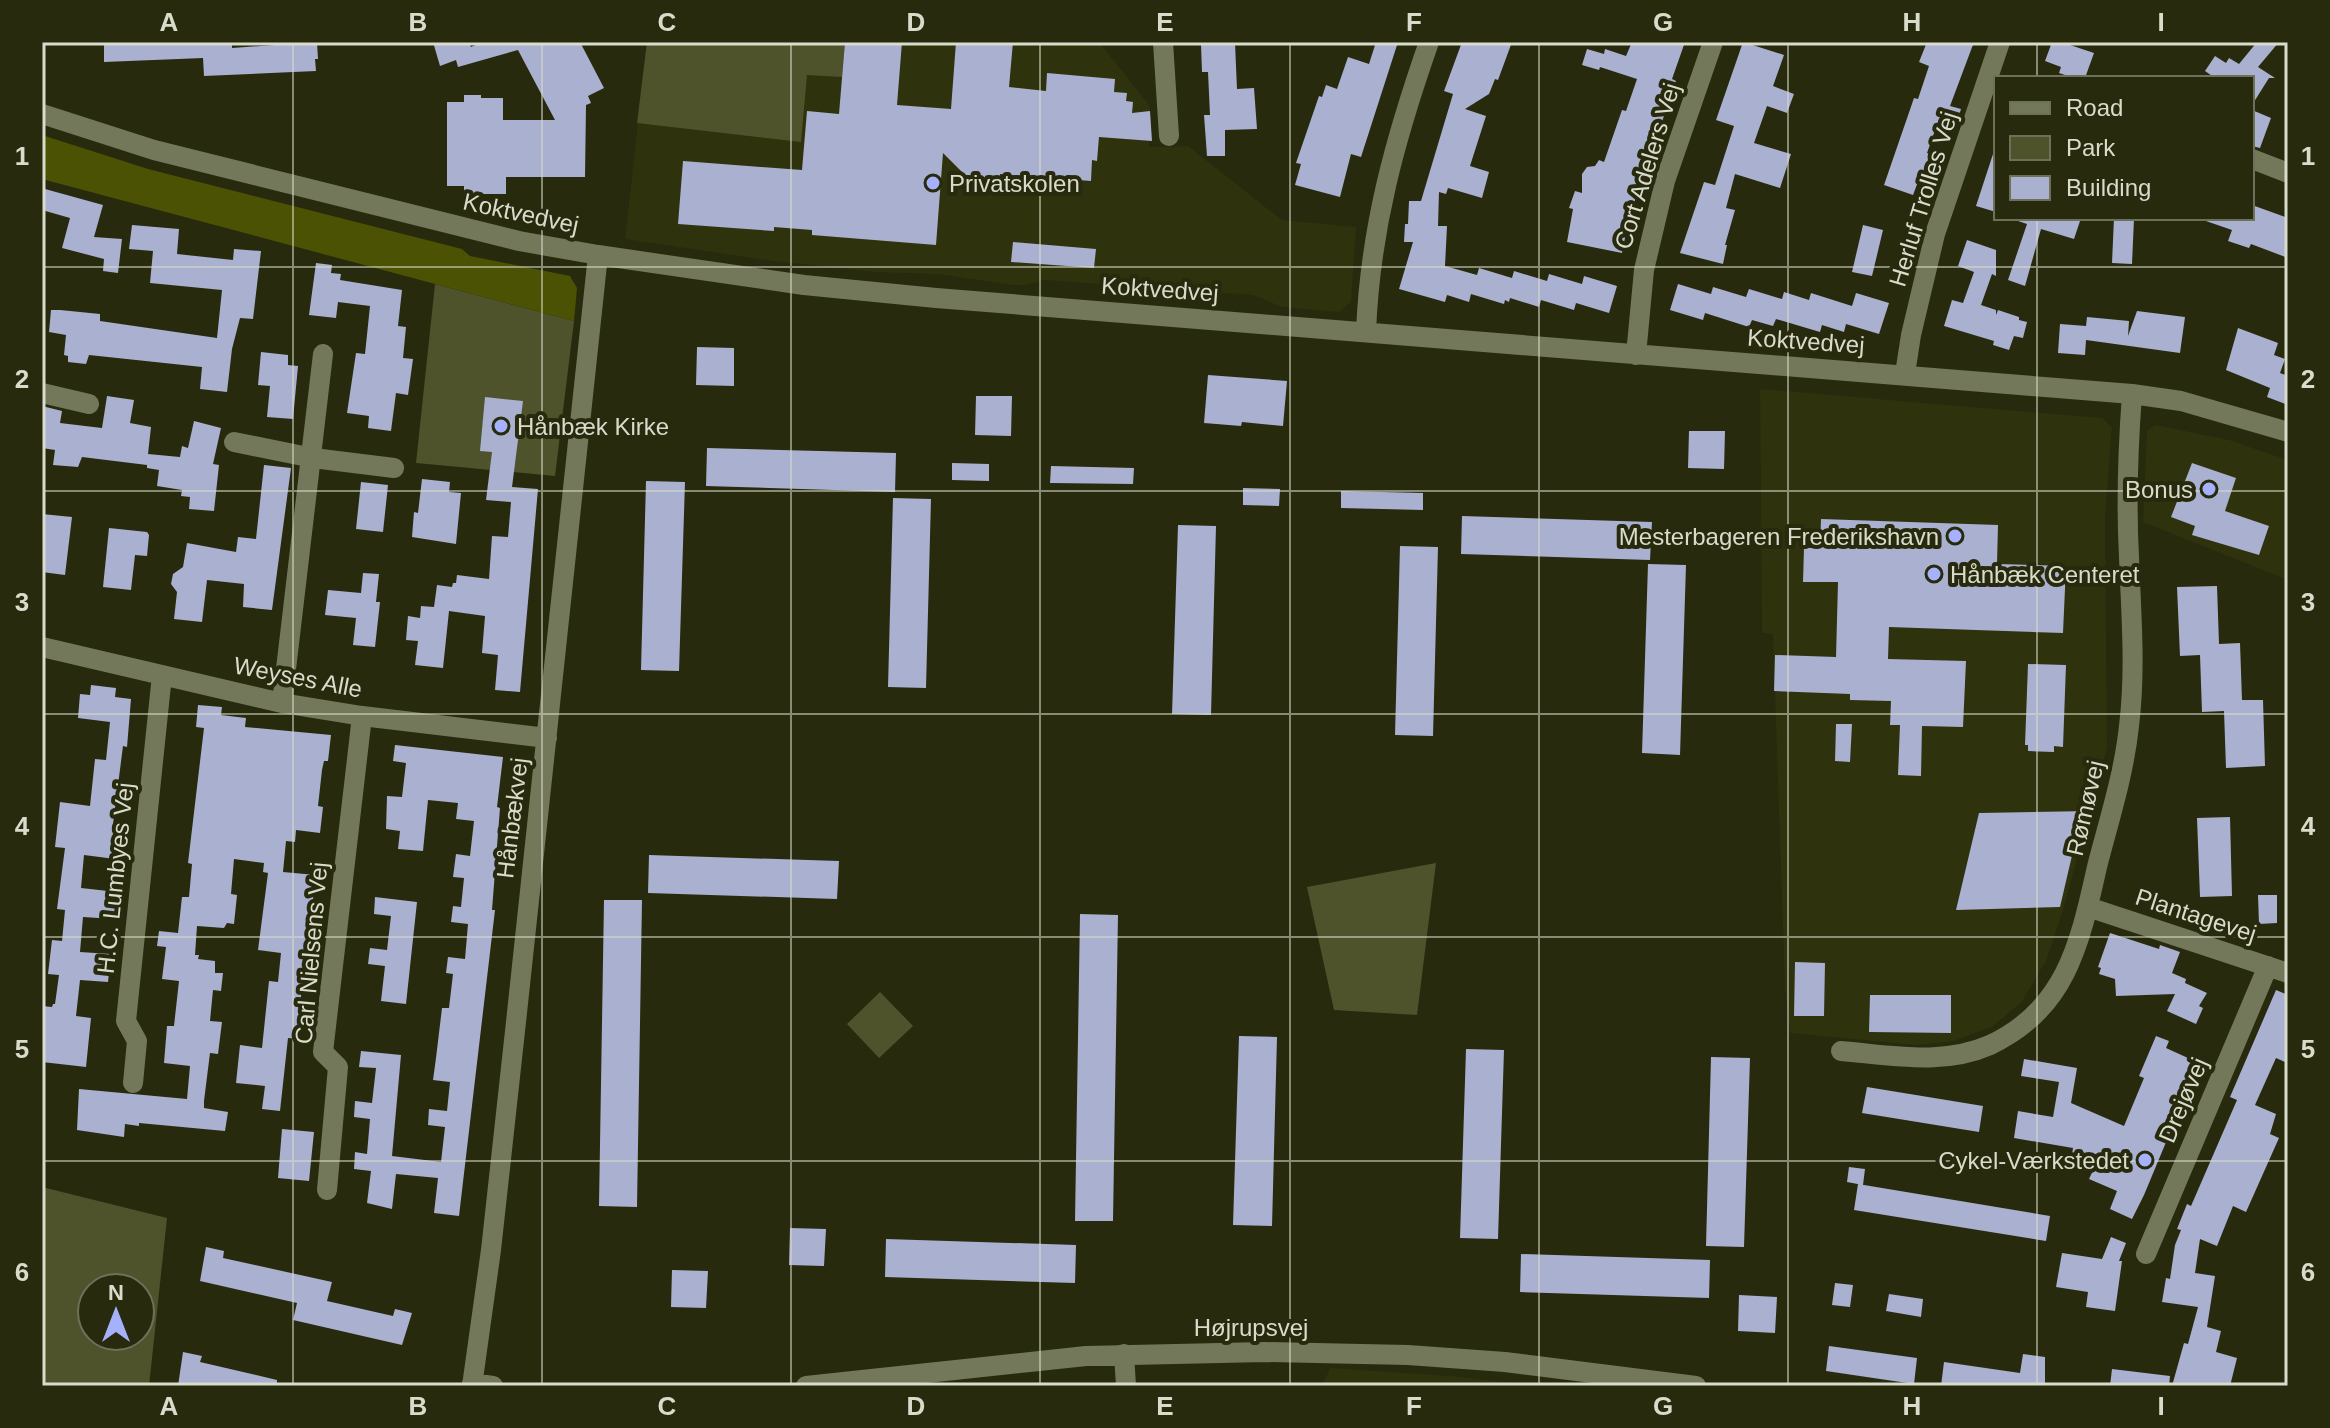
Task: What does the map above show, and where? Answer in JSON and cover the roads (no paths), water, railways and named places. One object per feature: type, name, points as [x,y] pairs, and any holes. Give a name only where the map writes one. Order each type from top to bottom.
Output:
[{"type":"street","points":[[1163,42],[1169,136]]},
{"type":"street","points":[[1366,332],[1368,282],[1380,209],[1393,153],[1429,42]]},
{"type":"street","name":"Cort Adelers Vej","points":[[1636,355],[1644,270],[1665,181],[1713,42]]},
{"type":"street","name":"Herluf Trolles Vej","points":[[1905,374],[1935,234],[2000,42]]},
{"type":"street","name":"Koktvedvej","points":[[42,114],[154,150],[519,241],[804,285],[2132,394],[2181,401],[2288,432]]},
{"type":"street","points":[[2254,160],[2288,173]]},
{"type":"street","name":"Hånbækvej","points":[[472,1385],[492,1236],[598,255]]},
{"type":"street","points":[[282,703],[323,354]]},
{"type":"street","points":[[42,393],[89,404]]},
{"type":"street","name":"Rømøvej","points":[[1841,1051],[1923,1059],[1955,1056],[1988,1046],[2014,1032],[2041,1010],[2060,985],[2074,956],[2120,779],[2129,725],[2134,647],[2127,474],[2132,394]]},
{"type":"street","points":[[234,442],[313,458],[394,468]]},
{"type":"street","name":"Weyses Alle","points":[[42,647],[282,703],[362,716],[547,738]]},
{"type":"street","name":"H.C. Lumbyes Vej","points":[[133,1083],[137,1041],[126,1021],[162,675]]},
{"type":"street","name":"Carl Nielsens Vej","points":[[327,1190],[338,1067],[323,1052],[362,716]]},
{"type":"street","name":"Plantagevej","points":[[2088,907],[2288,973]]},
{"type":"street","name":"Drejøvej","points":[[2146,1254],[2268,966]]},
{"type":"street","name":"Højrupsvej","points":[[806,1386],[1026,1361],[1124,1354],[1265,1352],[1408,1355],[1505,1362],[1696,1386]]},
{"type":"street","points":[[1124,1354],[1126,1386]]},
{"type":"street","points":[[472,1385],[493,1386]]},
{"type":"place","name":"Privatskolen","points":[[933,183]]},
{"type":"place","name":"Hånbæk Kirke","points":[[501,426]]},
{"type":"place","name":"Bonus","points":[[2209,489]]},
{"type":"place","name":"Mesterbageren Frederikshavn","points":[[1955,536]]},
{"type":"place","name":"Hånbæk Centeret","points":[[1934,574]]},
{"type":"place","name":"Cykel-Værkstedet","points":[[2145,1160]]}]
